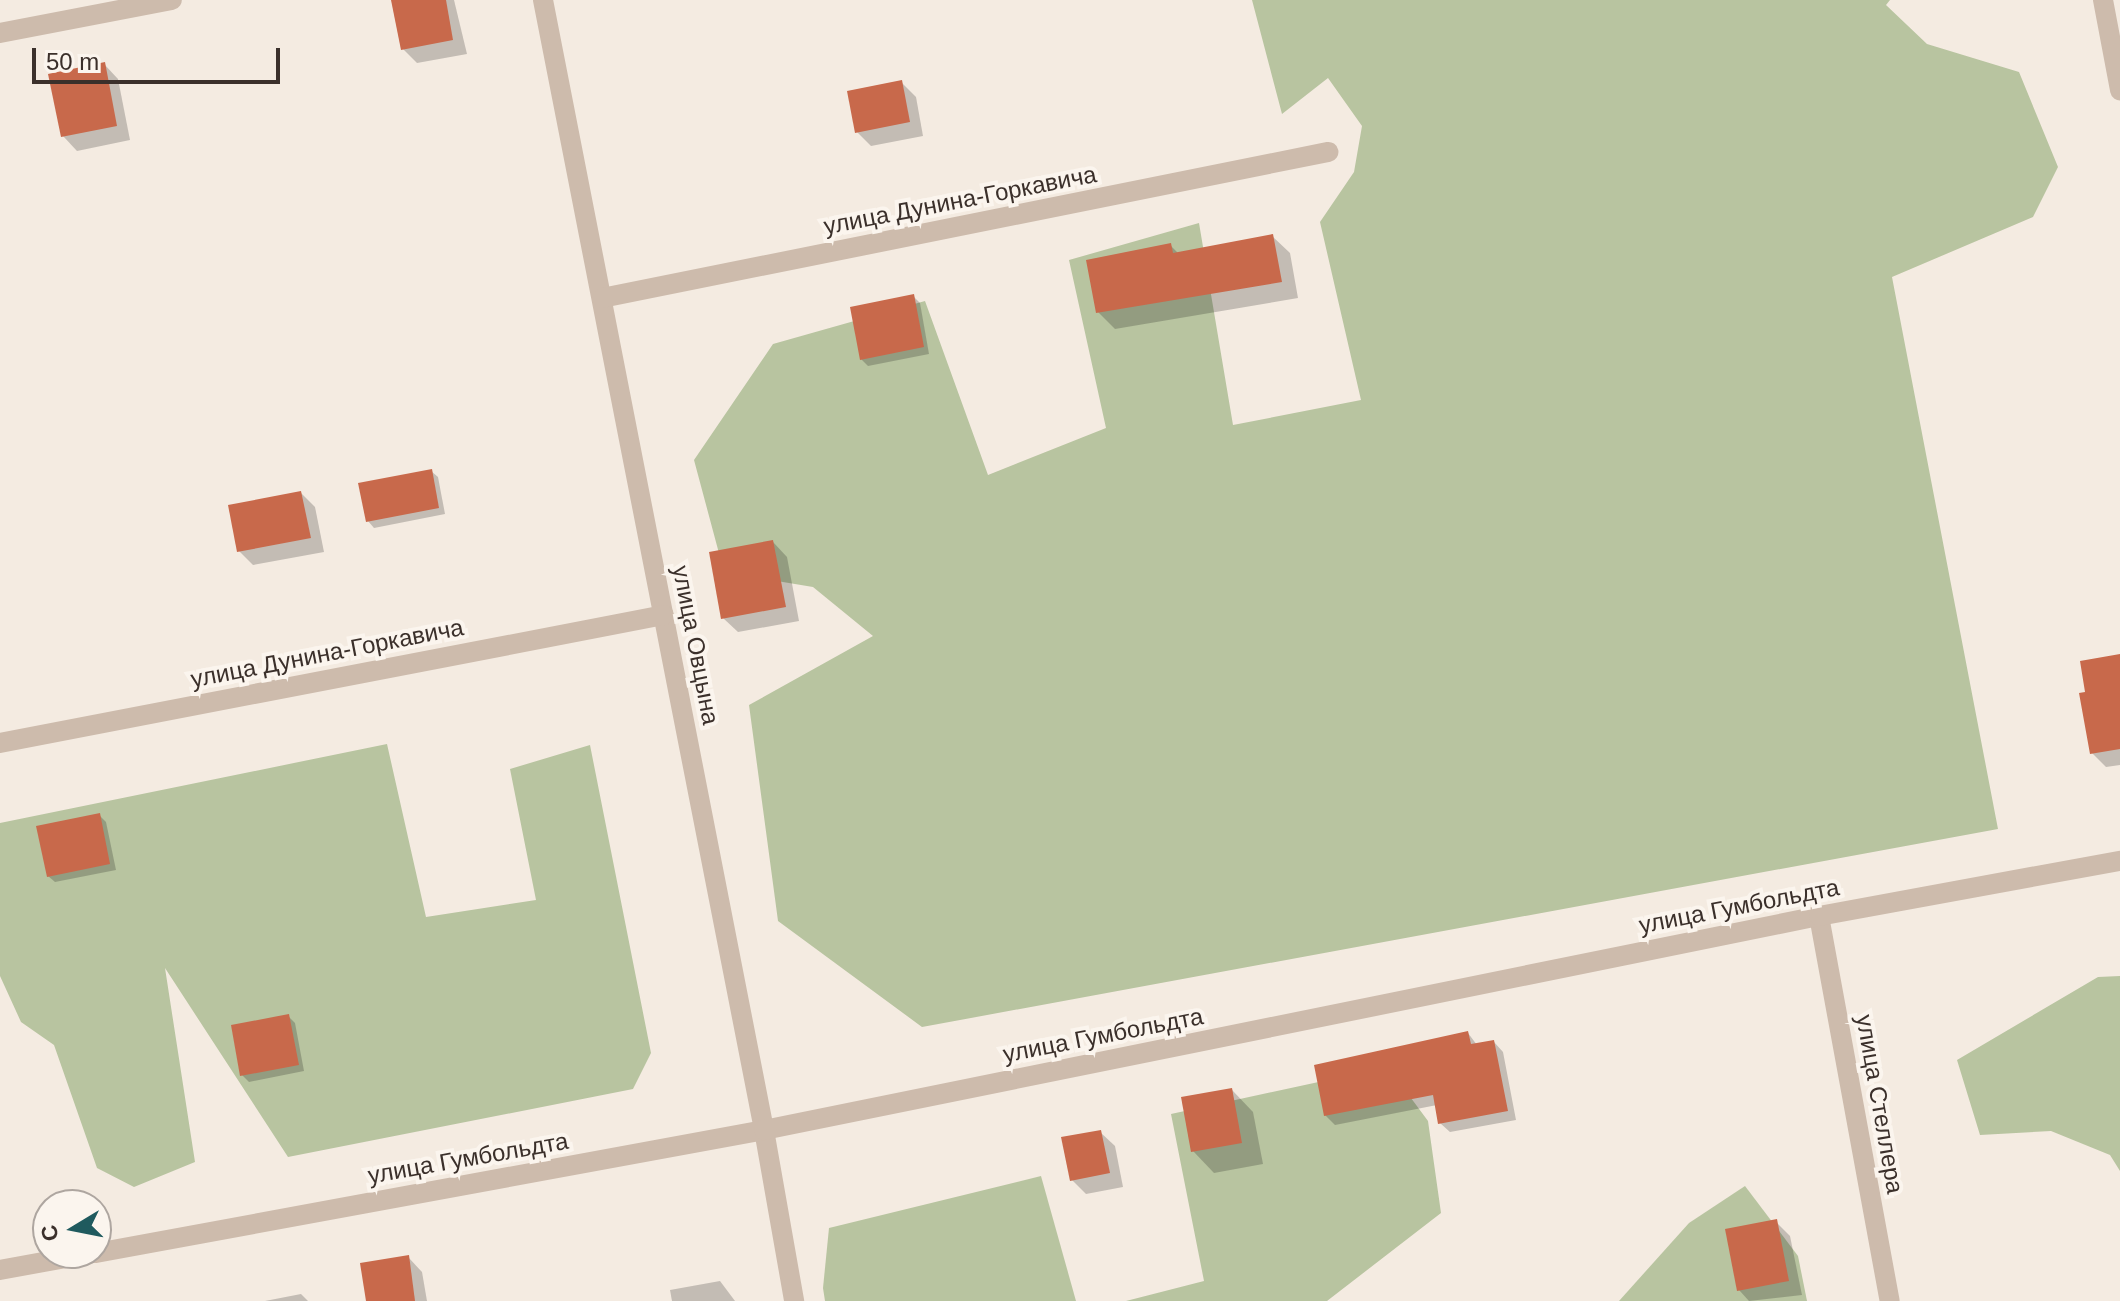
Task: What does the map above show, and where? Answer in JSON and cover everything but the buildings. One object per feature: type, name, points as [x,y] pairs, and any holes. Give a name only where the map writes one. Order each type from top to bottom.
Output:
[{"type":"street","points":[[0,33],[172,0]]},
{"type":"street","name":"улица Овцына","points":[[543,0],[764,1130],[794,1301]]},
{"type":"street","points":[[2103,0],[2120,90]]},
{"type":"street","name":"улица Дунина-Горкавича","points":[[602,298],[1328,152]]},
{"type":"street","name":"улица Дунина-Горкавича","points":[[0,743],[664,615]]},
{"type":"street","name":"улица Гумбольдта","points":[[112,1250],[764,1130],[1819,916],[2120,861]]},
{"type":"street","name":"улица Стеллера","points":[[1819,916],[1890,1301]]},
{"type":"street","name":"улица Гумбольдта","points":[[0,1270],[32,1264]]},
{"type":"green space","points":[[1252,0],[1890,0],[1886,5],[1927,44],[2019,72],[2058,167],[2033,217],[1892,277],[1998,829],[922,1027],[778,921],[749,705],[873,636],[813,587],[724,572],[694,460],[773,344],[925,301],[988,475],[1106,428],[1069,260],[1199,223],[1233,425],[1361,400],[1320,222],[1354,172],[1362,126],[1328,78],[1282,114]]},
{"type":"green space","points":[[387,744],[426,917],[536,900],[510,769],[590,745],[651,1053],[633,1089],[288,1157],[165,968],[195,1162],[134,1187],[97,1168],[54,1045],[21,1022],[0,976],[0,823]]},
{"type":"green space","points":[[2120,976],[2120,1171],[2110,1155],[2051,1131],[1980,1135],[1957,1060],[2098,977]]},
{"type":"green space","points":[[1388,1067],[1428,1121],[1441,1213],[1327,1301],[1126,1301],[1204,1281],[1171,1114]]},
{"type":"green space","points":[[1041,1176],[1076,1301],[825,1301],[823,1288],[829,1228]]},
{"type":"green space","points":[[1745,1186],[1798,1256],[1807,1301],[1619,1301],[1689,1223]]}]
